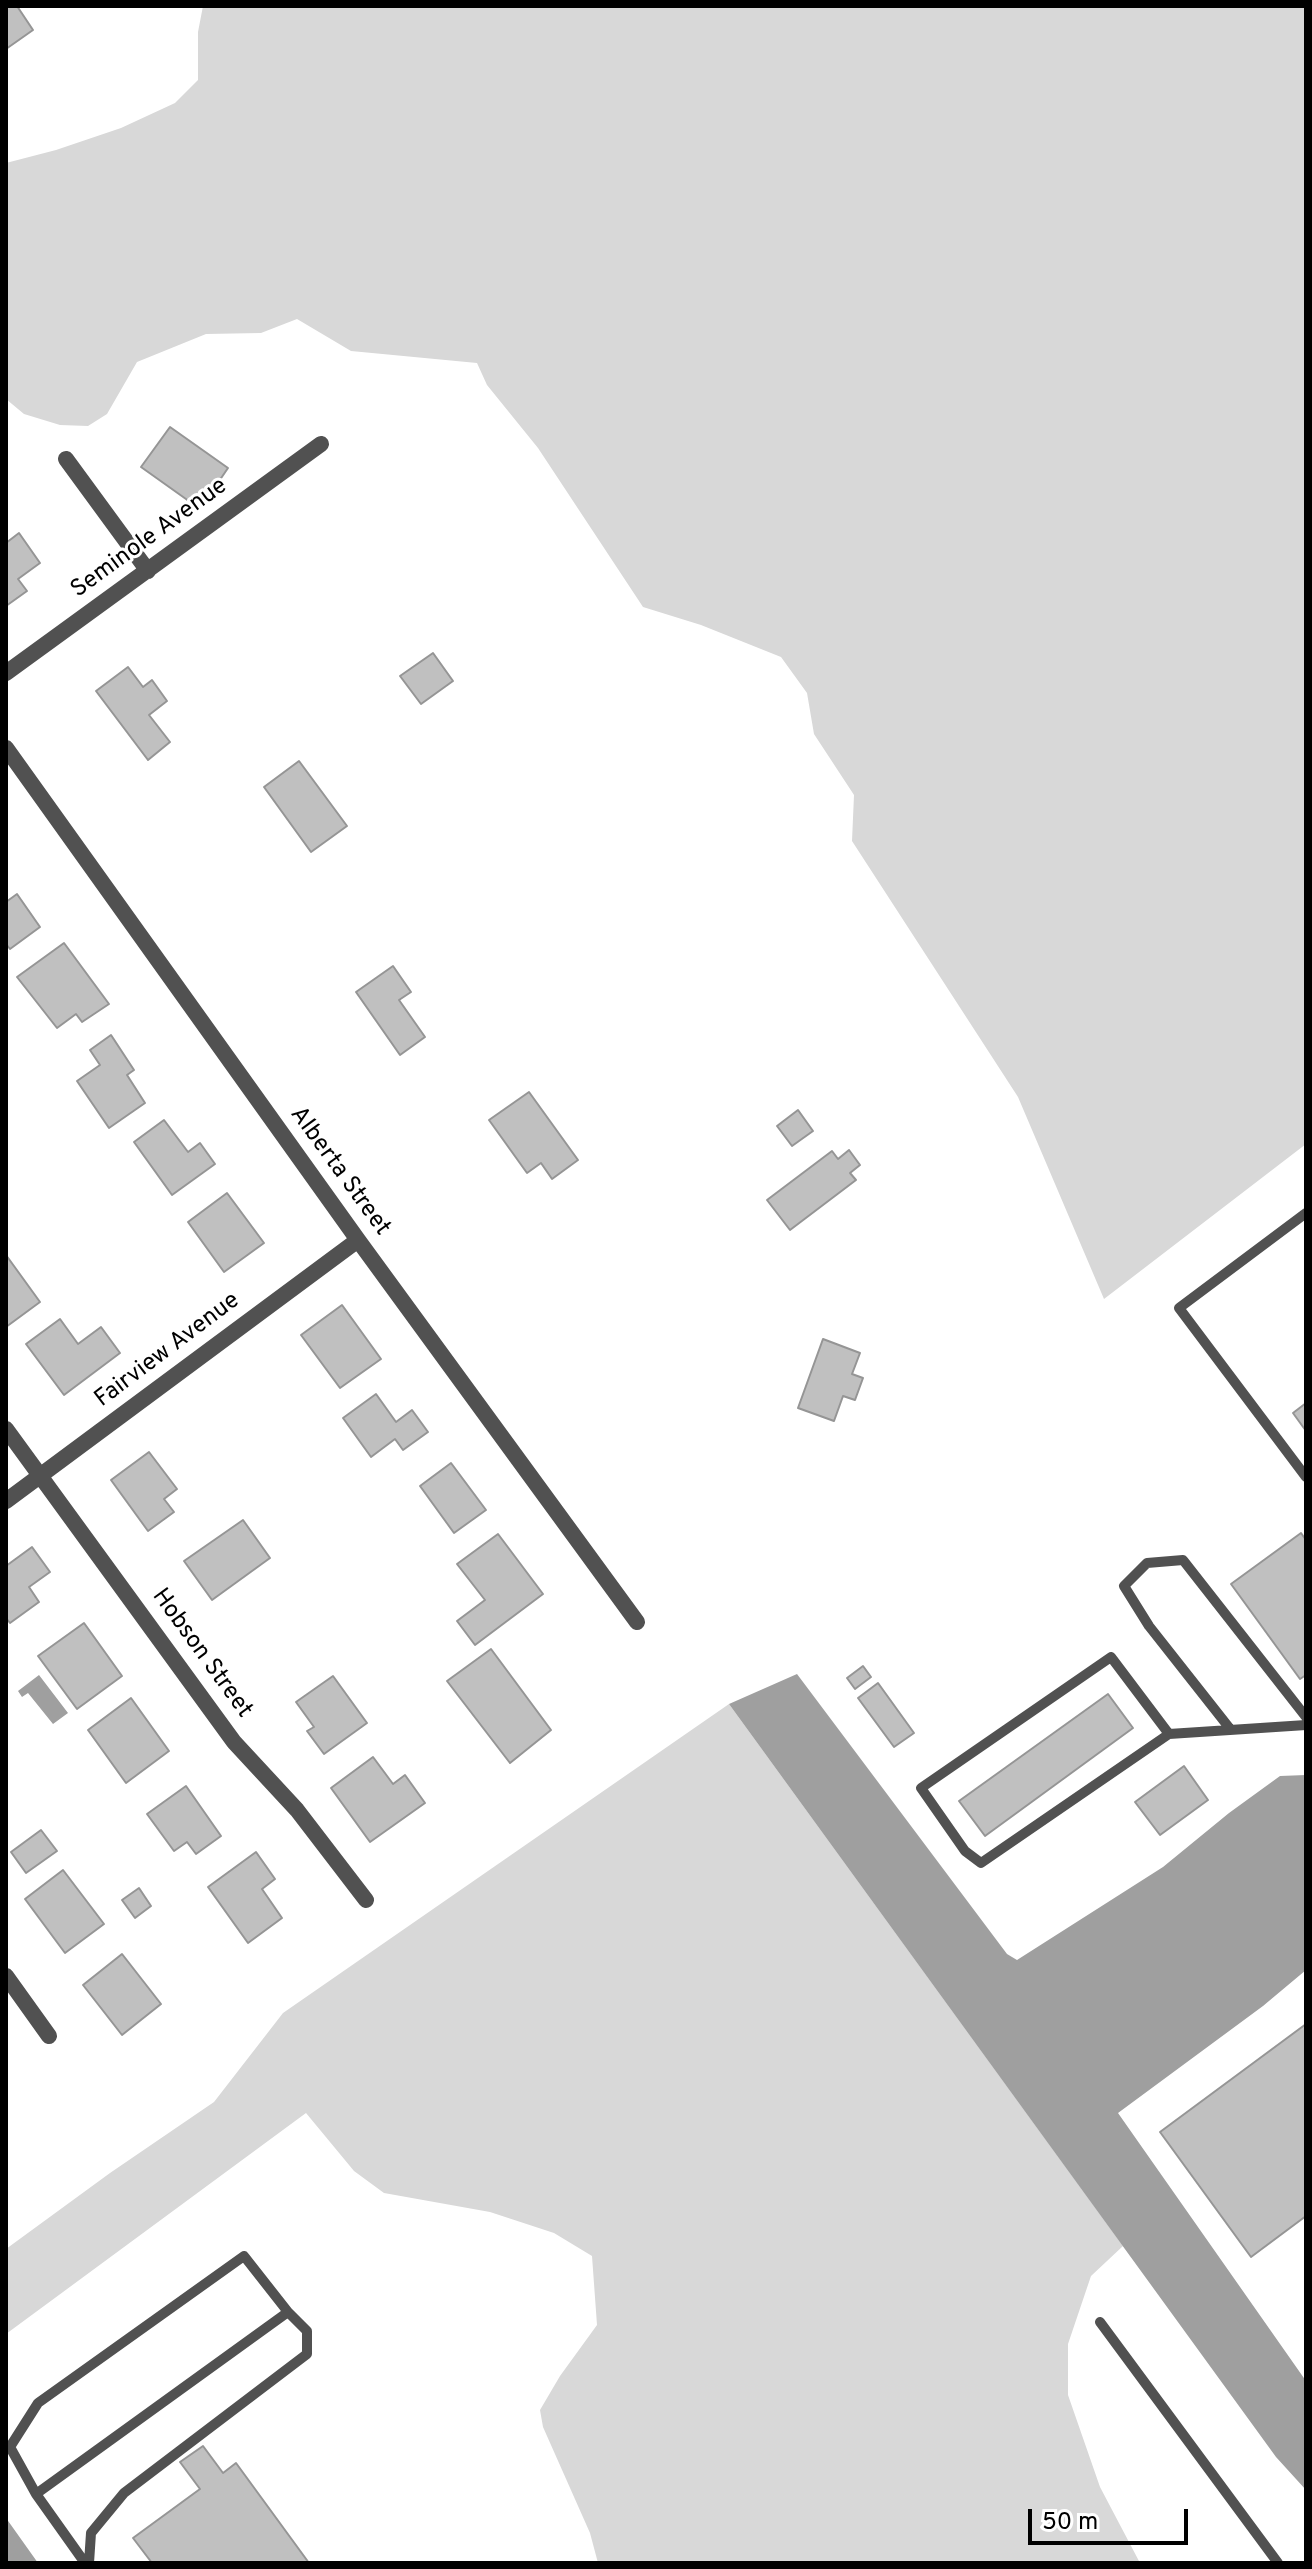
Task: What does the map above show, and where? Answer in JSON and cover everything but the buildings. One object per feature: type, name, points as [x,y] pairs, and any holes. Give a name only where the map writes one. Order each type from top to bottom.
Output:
[{"type":"street","name":"Seminole Avenue","points":[[6,673],[321,444]]},
{"type":"street","points":[[66,459],[148,571]]},
{"type":"street","name":"Alberta Street","points":[[6,748],[358,1240],[637,1622]]},
{"type":"street","name":"Fairview Avenue","points":[[6,1501],[358,1240]]},
{"type":"street","name":"Hobson Street","points":[[6,1429],[234,1742],[297,1810],[366,1900]]},
{"type":"street","points":[[6,1976],[49,2036]]},
{"type":"lane","points":[[1306,1213],[1179,1308],[1306,1477]]},
{"type":"lane","points":[[1231,1730],[1149,1626],[1124,1586],[1147,1563],[1183,1560],[1306,1717]]},
{"type":"lane","points":[[1169,1734],[1111,1657],[921,1788],[965,1851],[981,1863],[1169,1734],[1306,1725]]},
{"type":"lane","points":[[244,2256],[307,2331],[307,2354],[124,2493],[91,2533],[87,2563],[36,2494],[10,2447],[38,2403],[244,2256]]},
{"type":"lane","points":[[36,2494],[288,2312]]},
{"type":"lane","points":[[1100,2322],[1278,2563]]},
{"type":"shaded area","points":[[203,6],[1306,6],[1306,1144],[1104,1299],[1018,1097],[852,841],[854,795],[814,734],[807,693],[781,657],[701,625],[643,607],[538,448],[487,385],[477,363],[351,351],[297,319],[261,333],[206,334],[137,362],[107,414],[88,426],[60,425],[24,414],[6,399],[6,163],[121,128],[175,103],[198,80],[198,32]]},
{"type":"shaded area","points":[[797,1674],[1007,1954],[1017,1960],[1163,1867],[1280,1776],[1306,1775],[1306,1970],[1263,2006],[1118,2113],[1306,2381],[1306,2490],[1276,2457],[729,1704]]},
{"type":"shaded area","points":[[39,1675],[68,1713],[53,1724],[28,1693],[22,1697],[18,1691]]},
{"type":"shaded area","points":[[729,1704],[1123,2246],[1091,2276],[1068,2344],[1068,2395],[1100,2487],[1140,2563],[598,2563],[590,2533],[543,2427],[540,2410],[597,2325],[592,2256],[554,2233],[490,2212],[384,2193],[354,2171],[306,2113],[6,2334],[6,2249],[214,2102],[283,2013]]},
{"type":"shaded area","points":[[6,2518],[38,2563],[6,2563]]}]
